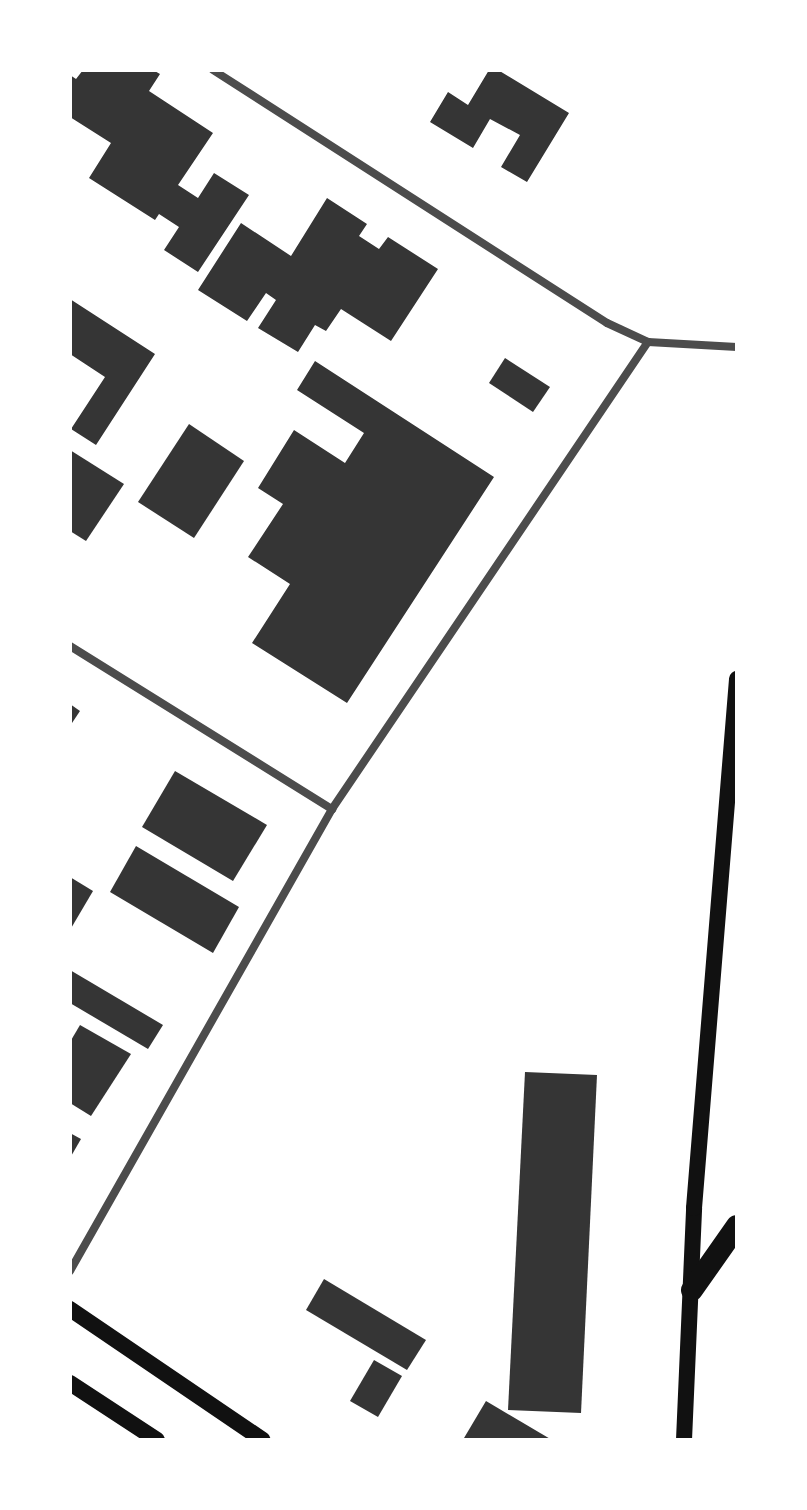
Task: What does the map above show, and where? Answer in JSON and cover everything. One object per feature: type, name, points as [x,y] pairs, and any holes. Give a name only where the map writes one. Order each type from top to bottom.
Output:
[{"type":"highway","points":[[692,1290],[737,1226]]},
{"type":"main road","points":[[684,1440],[694,1208],[737,679]]},
{"type":"main road","points":[[70,1309],[263,1440]]},
{"type":"main road","points":[[70,1383],[157,1440]]},
{"type":"street","points":[[213,70],[607,323],[648,342],[737,347]]},
{"type":"street","points":[[70,1271],[332,809],[648,342]]},
{"type":"street","points":[[70,646],[332,809]]},
{"type":"building","points":[[83,70],[153,70],[160,74],[149,91],[213,133],[178,185],[198,198],[214,173],[249,195],[198,272],[164,250],[179,227],[159,214],[155,220],[89,178],[111,143],[70,117],[70,75],[76,79]]},
{"type":"building","points":[[489,70],[498,70],[569,113],[527,182],[501,167],[520,135],[490,119],[473,148],[430,122],[448,92],[468,105]]},
{"type":"building","points":[[327,198],[367,224],[359,236],[379,249],[388,237],[438,269],[391,341],[341,309],[326,331],[315,325],[298,352],[258,328],[276,300],[266,293],[247,321],[198,290],[241,223],[291,256]]},
{"type":"building","points":[[70,299],[155,354],[96,445],[71,429],[105,377],[70,354]]},
{"type":"building","points":[[505,358],[550,387],[533,412],[489,383]]},
{"type":"building","points":[[315,361],[494,477],[347,703],[252,643],[290,584],[248,557],[283,504],[258,488],[294,430],[345,463],[364,433],[297,390]]},
{"type":"building","points":[[189,424],[244,461],[194,538],[138,502]]},
{"type":"building","points":[[70,450],[124,484],[86,541],[70,531]]},
{"type":"building","points":[[70,704],[80,711],[70,726]]},
{"type":"building","points":[[175,771],[267,825],[233,881],[142,827]]},
{"type":"building","points":[[136,846],[239,907],[213,953],[110,892]]},
{"type":"building","points":[[70,877],[93,891],[70,930]]},
{"type":"building","points":[[70,970],[163,1025],[148,1049],[70,1003]]},
{"type":"building","points":[[80,1025],[131,1054],[91,1116],[70,1103],[70,1042]]},
{"type":"building","points":[[525,1072],[597,1075],[581,1413],[508,1410]]},
{"type":"building","points":[[70,1133],[81,1139],[70,1158]]},
{"type":"building","points":[[324,1279],[426,1340],[407,1370],[306,1310]]},
{"type":"building","points":[[374,1360],[402,1376],[378,1417],[350,1401]]},
{"type":"building","points":[[486,1401],[552,1440],[467,1440],[464,1438]]}]
